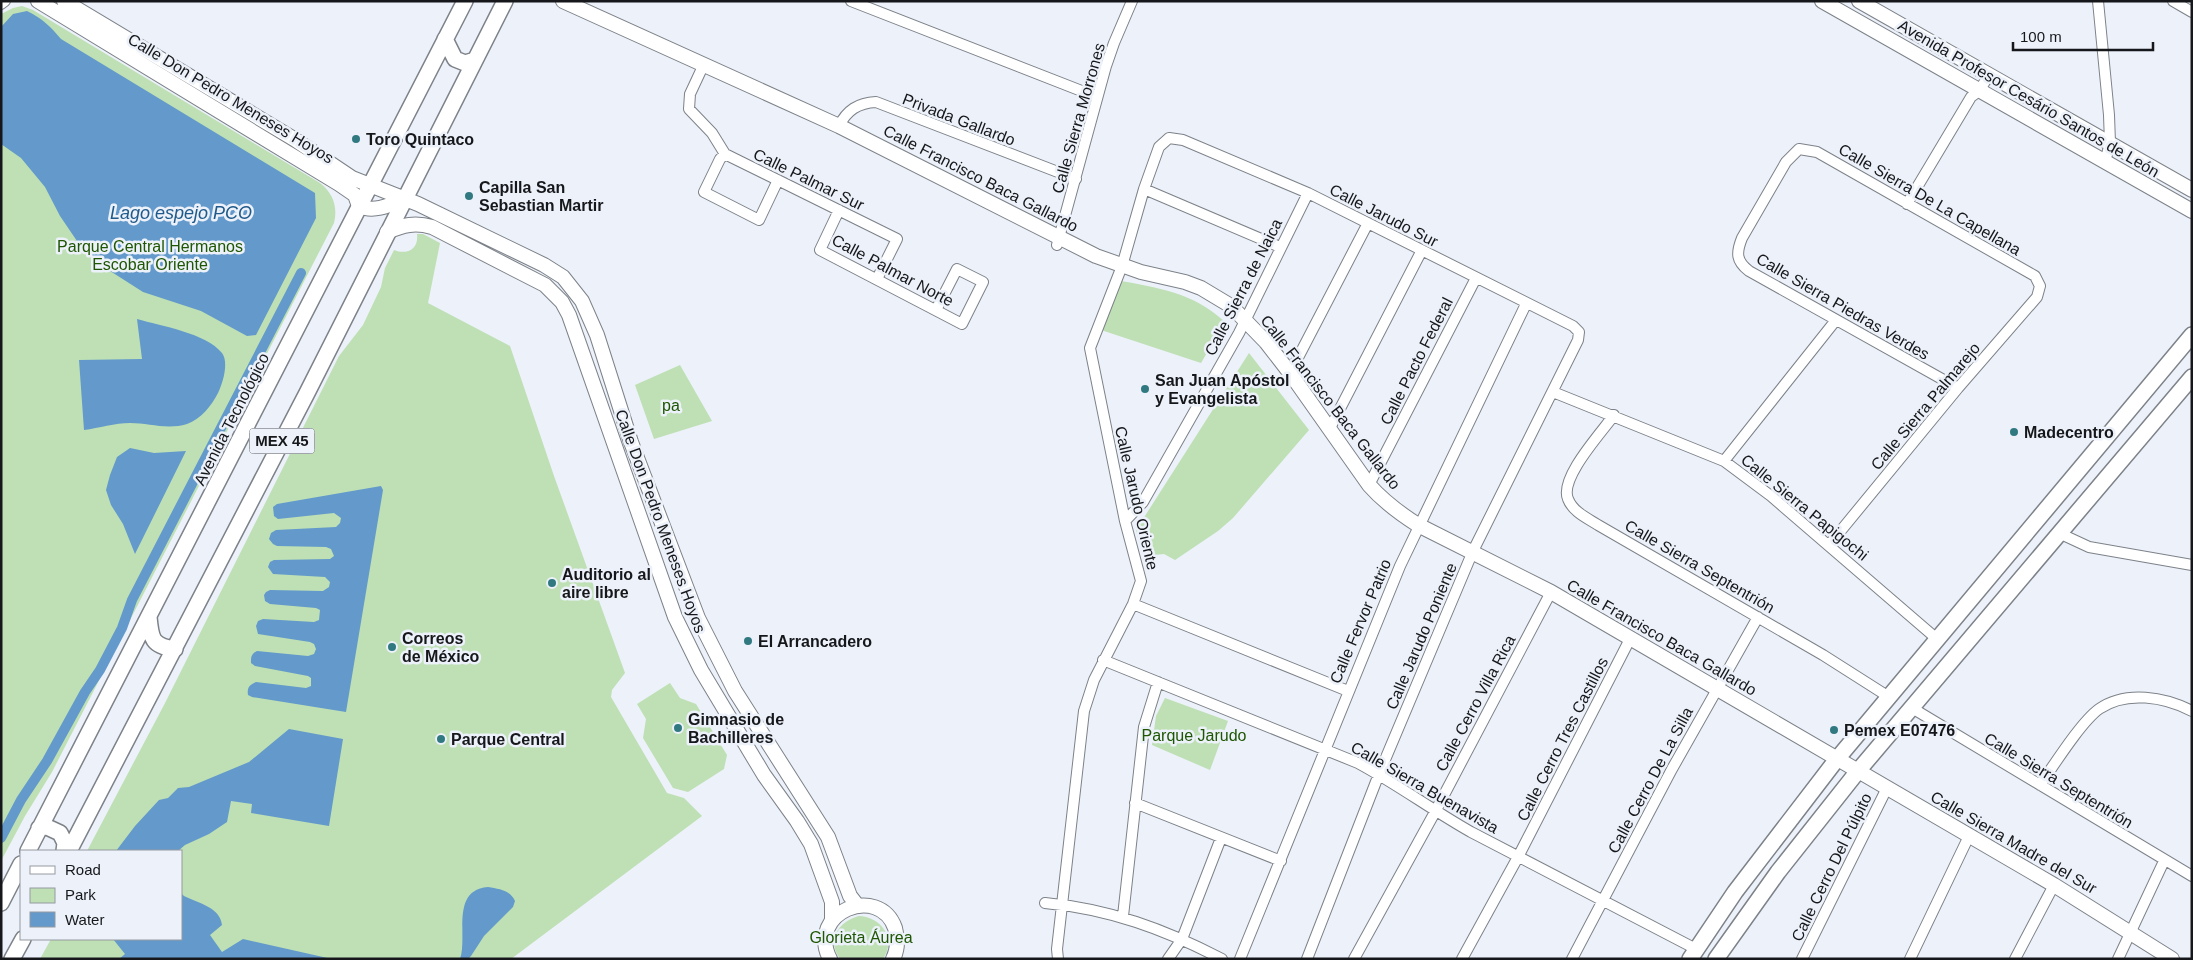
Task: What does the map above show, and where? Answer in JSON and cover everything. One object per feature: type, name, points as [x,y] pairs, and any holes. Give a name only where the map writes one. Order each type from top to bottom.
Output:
[{"type":"main road","name":"Avenida Tecnológico","points":[[28,850],[465,1]]},
{"type":"main road","name":"MEX 45","points":[[70,850],[175,649],[505,1]]},
{"type":"main road","points":[[445,39],[455,59],[465,63],[475,60]]},
{"type":"main road","points":[[1693,954],[1735,892],[1837,759],[2192,335]]},
{"type":"main road","points":[[1716,959],[1778,872],[1858,771],[2192,377]]},
{"type":"main road","points":[[149,617],[153,640],[158,645],[175,649]]},
{"type":"main road","points":[[39,828],[46,827],[60,833],[65,843],[64,850]]},
{"type":"main road","points":[[1,903],[20,866]]},
{"type":"main road","points":[[12,959],[22,940]]},
{"type":"street","points":[[1,4],[5,1]]},
{"type":"street","name":"Calle Don Pedro Meneses Hoyos","points":[[38,1],[339,184],[355,195],[360,206]]},
{"type":"street","name":"Calle Don Pedro Meneses Hoyos","points":[[64,1],[294,139],[352,178],[404,199],[544,265],[563,277],[573,288],[582,301],[596,334],[631,442],[698,618],[735,691],[828,837],[850,896],[857,906]]},
{"type":"street","name":"Calle Francisco Baca Gallardo","points":[[563,1],[839,126],[1058,241],[1122,266],[1201,288],[1231,306],[1245,320],[1290,374],[1369,485],[1387,504],[1418,525],[1473,551],[1551,592],[1837,759]]},
{"type":"street","points":[[851,1],[1097,97]]},
{"type":"street","name":"Calle Sierra Morrones","points":[[1058,241],[1097,97],[1114,43],[1132,1]]},
{"type":"street","name":"Avenida Profesor Cesário Santos de León","points":[[1822,1],[2192,211]]},
{"type":"street","name":"Avenida Profesor Cesário Santos de León","points":[[1859,1],[2192,190]]},
{"type":"street","points":[[2098,1],[2110,144],[2105,162]]},
{"type":"street","points":[[2173,1],[2192,12]]},
{"type":"street","points":[[707,66],[690,94],[689,104],[691,112],[712,133],[724,154],[704,192],[759,220],[778,180]]},
{"type":"street","points":[[1907,204],[1961,112],[1971,97],[1979,91],[1989,75]]},
{"type":"street","points":[[218,110],[225,97]]},
{"type":"street","name":"Privada Gallardo","points":[[839,126],[846,112],[860,104],[876,102],[1076,180]]},
{"type":"street","name":"Calle Jarudo Oriente","points":[[1058,959],[1057,949],[1084,710],[1103,660],[1133,604],[1141,581],[1125,521],[1090,348],[1122,266],[1144,190],[1160,147],[1169,138]]},
{"type":"street","name":"Calle Jarudo Sur","points":[[1169,138],[1183,140],[1308,193],[1573,326],[1579,332]]},
{"type":"street","name":"Calle Sierra De La Capellana","points":[[1740,264],[1737,249],[1742,238],[1786,162],[1799,149],[1817,152],[2035,276],[2040,286]]},
{"type":"street","name":"Calle Palmar Sur","points":[[724,154],[897,239],[877,279]]},
{"type":"street","points":[[2151,188],[2159,172]]},
{"type":"street","points":[[1144,190],[1280,247]]},
{"type":"street","name":"Calle Sierra de Naica","points":[[1125,521],[1143,502],[1245,320],[1308,193]]},
{"type":"street","points":[[360,206],[366,210],[373,209],[404,199]]},
{"type":"street","name":"Calle Palmar Norte","points":[[839,210],[820,250],[962,324],[983,282],[957,269],[936,310]]},
{"type":"street","name":"Calle Don Pedro Meneses Hoyos","points":[[387,232],[402,226],[419,223],[432,227],[540,282],[562,302],[569,315],[675,617],[688,647],[764,775],[797,821],[810,844],[832,902],[832,920],[825,938],[829,958]]},
{"type":"street","points":[[1290,374],[1368,223]]},
{"type":"street","points":[[1329,430],[1422,250]]},
{"type":"street","name":"Calle Sierra Piedras Verdes","points":[[1740,264],[1749,271],[1958,388]]},
{"type":"street","name":"Calle Pacto Federal","points":[[1369,485],[1476,278]]},
{"type":"street","name":"Calle Sierra Palmarejo","points":[[1829,545],[1958,388],[2037,297],[2040,286]]},
{"type":"street","name":"Calle Fervor Patrio","points":[[1240,959],[1281,861],[1324,749],[1418,525],[1526,304]]},
{"type":"street","points":[[1724,461],[1836,320]]},
{"type":"street","name":"Calle Jarudo Poniente","points":[[1307,959],[1380,774],[1473,551],[1553,392],[1578,340],[1579,332]]},
{"type":"street","name":"Calle Sierra Papigochi","points":[[1553,392],[1724,461],[1771,496],[1937,639]]},
{"type":"street","name":"Calle Sierra Septentrión","points":[[1614,416],[1580,459],[1567,486],[1567,498],[1572,507],[1581,515],[1823,655],[1889,697]]},
{"type":"street","points":[[2060,534],[2089,547],[2192,565]]},
{"type":"street","points":[[652,551],[670,545]]},
{"type":"street","name":"Calle Cerro Villa Rica","points":[[1354,959],[1435,812],[1551,592]]},
{"type":"street","points":[[1133,604],[1348,691]]},
{"type":"street","name":"Calle Cerro De La Silla","points":[[1572,959],[1716,689],[1758,617]]},
{"type":"street","name":"Calle Cerro Tres Castillos","points":[[1462,959],[1518,857],[1630,639]]},
{"type":"street","name":"Calle Sierra Buenavista","points":[[1103,660],[1324,749],[1380,774],[1435,812],[1602,901],[1693,954]]},
{"type":"street","points":[[1123,916],[1144,727],[1158,682]]},
{"type":"street","points":[[2040,785],[2088,720],[2099,709],[2109,704],[2125,698],[2149,697],[2179,705],[2192,711]]},
{"type":"street","name":"Calle Sierra Septentrión","points":[[1912,708],[2164,861],[2192,876]]},
{"type":"street","name":"Calle Sierra Madre del Sur","points":[[1837,759],[2054,885],[2131,931],[2172,959]]},
{"type":"street","name":"Calle Cerro Del Púlpito","points":[[1802,959],[1887,788]]},
{"type":"street","points":[[1135,803],[1281,861]]},
{"type":"street","points":[[1910,959],[1969,836]]},
{"type":"street","points":[[1168,959],[1182,940],[1221,838]]},
{"type":"street","points":[[2118,959],[2164,861]]},
{"type":"street","points":[[2015,959],[2054,885]]},
{"type":"street","points":[[1045,903],[1123,916],[1222,959]]},
{"type":"street","points":[[832,920],[839,913],[857,906],[868,906],[878,910],[887,916],[897,935],[895,958]]},
{"type":"green space","name":"Parque Central Hermanos Escobar Oriente","points":[[22,6],[33,10],[320,183],[331,196],[335,206],[335,217],[334,223],[52,772],[25,816],[1,861],[1,14]]},
{"type":"green space","points":[[417,234],[423,234],[440,243],[428,303],[510,346],[554,476],[625,673],[612,690],[611,697],[667,793],[684,798],[702,816],[511,959],[40,959],[50,940],[182,940],[182,850],[88,850],[164,705],[339,356],[363,325],[381,287],[385,268],[394,250],[403,252],[411,250],[416,244]]},
{"type":"green space","points":[[1116,280],[1161,289],[1188,298],[1213,312],[1225,322],[1201,363],[1098,329]]},
{"type":"green space","points":[[1249,353],[1309,430],[1233,518],[1218,531],[1175,560],[1164,554],[1143,556],[1136,530]]},
{"type":"green space","name":"pa","points":[[680,365],[712,421],[654,439],[635,385]]},
{"type":"green space","name":"Gimnasio de Bachilleres","points":[[670,683],[680,698],[696,704],[727,755],[724,769],[688,792],[673,788],[643,738],[646,719],[637,704]]},
{"type":"green space","name":"Parque Jarudo","points":[[1165,698],[1228,721],[1210,770],[1152,745],[1156,716]]},
{"type":"green space","name":"Glorieta Áurea","points":[[859,916],[874,920],[884,930],[888,944],[883,959],[840,959],[836,952],[834,945],[837,932],[846,922]]},
{"type":"water","name":"Lago espejo PCO","points":[[27,11],[46,23],[61,39],[315,193],[316,218],[256,335],[247,336],[201,311],[143,292],[107,269],[77,241],[60,216],[45,187],[21,158],[1,144],[1,27],[13,14]]},
{"type":"water","points":[[137,319],[194,335],[215,346],[222,353],[225,362],[223,378],[218,393],[213,402],[197,419],[180,426],[124,423],[84,430],[79,360],[142,359]]},
{"type":"water","points":[[130,448],[154,453],[186,451],[135,554],[123,524],[111,505],[106,490],[117,457]]},
{"type":"water","points":[[381,486],[383,490],[346,712],[248,695],[249,687],[256,682],[306,688],[311,686],[311,678],[308,676],[255,666],[251,663],[252,656],[257,651],[308,656],[314,654],[316,649],[314,644],[310,642],[258,634],[256,626],[258,621],[263,619],[314,622],[319,620],[320,610],[316,608],[270,604],[265,601],[264,595],[266,592],[270,590],[323,591],[329,587],[330,582],[325,577],[273,574],[268,567],[270,562],[274,560],[330,559],[334,556],[331,549],[326,547],[277,546],[269,539],[271,533],[276,530],[336,527],[340,523],[341,518],[334,513],[278,519],[274,516],[273,507],[277,504]]},
{"type":"water","points":[[289,729],[343,739],[329,826],[251,813],[252,804],[231,801],[227,822],[179,850],[117,850],[135,826],[159,800],[168,798],[178,788],[189,787],[249,762]]},
{"type":"water","points":[[488,887],[510,894],[515,901],[513,907],[484,936],[468,959],[460,959],[465,905],[469,896],[476,890]]},
{"type":"water","points":[[182,894],[208,906],[217,914],[222,925],[210,935],[222,952],[243,939],[332,959],[119,959],[125,954],[114,940],[182,940]]},
{"type":"waterway","points":[[1,838],[21,800],[47,761],[85,692],[100,670],[122,628],[132,600],[301,273]]},
{"type":"place","name":"Toro Quintaco","points":[[356,139]]},
{"type":"place","name":"Capilla San Sebastian Martir","points":[[469,196]]},
{"type":"place","name":"San Juan Apóstol y Evangelista","points":[[1145,389]]},
{"type":"place","name":"Madecentro","points":[[2014,432]]},
{"type":"place","name":"Auditorio al aire libre","points":[[552,583]]},
{"type":"place","name":"El Arrancadero","points":[[748,641]]},
{"type":"place","name":"Correos de México","points":[[392,647]]},
{"type":"place","name":"Gimnasio de Bachilleres","points":[[678,728]]},
{"type":"place","name":"Pemex E07476","points":[[1834,730]]},
{"type":"place","name":"Parque Central","points":[[441,739]]}]
